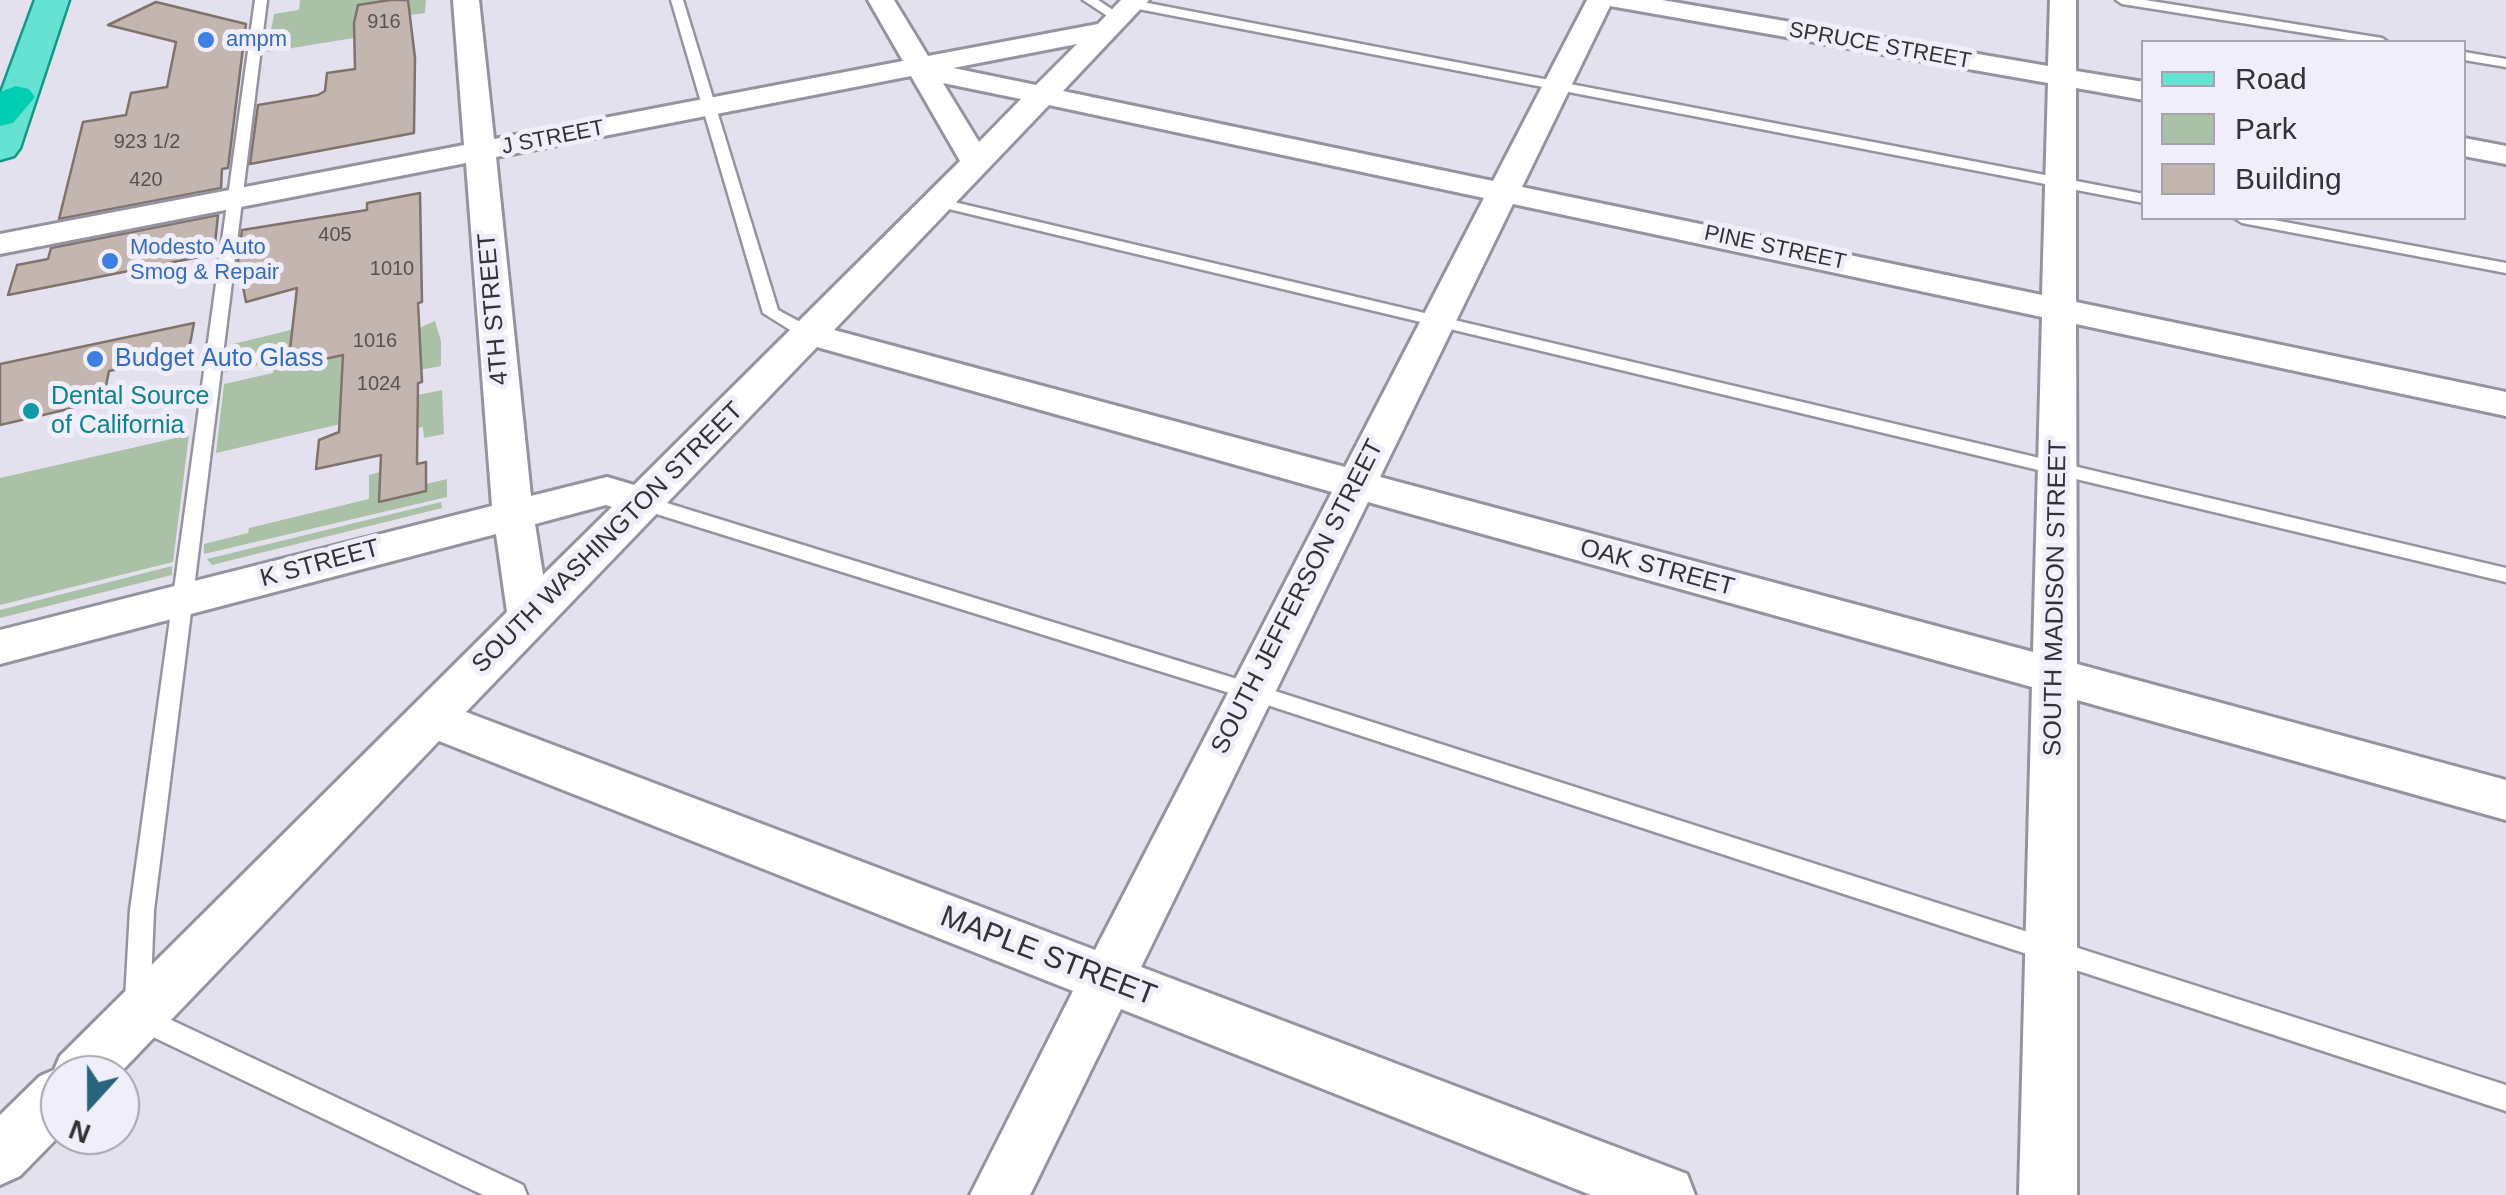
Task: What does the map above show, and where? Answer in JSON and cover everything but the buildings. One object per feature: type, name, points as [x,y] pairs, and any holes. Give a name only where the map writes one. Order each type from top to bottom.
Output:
[{"type":"main road","points":[[0,148],[8,106],[52,0]]},
{"type":"street","name":"4TH STREET","points":[[466,0],[513,514],[529,618]]},
{"type":"street","points":[[881,0],[918,70],[976,162]]},
{"type":"street","name":"SOUTH JEFFERSON STREET","points":[[1000,1195],[1600,0]]},
{"type":"street","name":"SPRUCE STREET","points":[[1616,0],[2141,90]]},
{"type":"street","name":"SOUTH MADISON STREET","points":[[2048,1195],[2064,0]]},
{"type":"street","name":"J STREET","points":[[0,244],[918,70],[1116,10]]},
{"type":"street","name":"SOUTH WASHINGTON STREET","points":[[100,1055],[1044,94],[1116,10]]},
{"type":"street","name":"PINE STREET","points":[[918,70],[2506,404]]},
{"type":"street","points":[[2466,147],[2506,155]]},
{"type":"street","name":"OAK STREET","points":[[809,334],[2506,800]]},
{"type":"street","name":"K STREET","points":[[0,647],[606,491],[641,502]]},
{"type":"street","name":"MAPLE STREET","points":[[430,718],[1666,1195]]},
{"type":"street","points":[[0,1156],[40,1115]]},
{"type":"lane","points":[[261,0],[142,910],[137,1017],[513,1195]]},
{"type":"lane","points":[[678,0],[771,313],[809,334]]},
{"type":"lane","points":[[2122,0],[2370,40]]},
{"type":"lane","points":[[1116,10],[1556,85],[2141,198]]},
{"type":"lane","points":[[2466,56],[2506,63]]},
{"type":"lane","points":[[937,202],[2506,576]]},
{"type":"lane","points":[[2253,220],[2506,268]]},
{"type":"lane","points":[[641,502],[1250,691],[2506,1098]]},
{"type":"green space","points":[[300,0],[390,0],[359,5],[358,13],[408,0],[426,0],[425,13],[355,23],[354,38],[267,52],[274,14],[299,10]]},
{"type":"green space","points":[[340,318],[419,328],[435,321],[441,341],[441,366],[342,384],[340,411],[442,390],[444,434],[424,438],[423,427],[417,428],[405,409],[216,453],[224,384],[273,373],[272,362],[225,372],[228,350],[233,344]]},
{"type":"green space","points":[[189,435],[173,562],[0,605],[0,478]]},
{"type":"green space","points":[[380,472],[379,501],[425,491],[426,484],[447,479],[447,497],[204,554],[204,544],[248,533],[249,528],[369,499],[369,475]]},
{"type":"green space","points":[[441,502],[442,508],[212,565],[207,559]]},
{"type":"green space","points":[[172,566],[172,575],[0,618],[0,610]]},
{"type":"place","name":"ampm","points":[[206,40]]},
{"type":"place","name":"Modesto Auto Smog & Repair","points":[[110,261]]},
{"type":"place","name":"Budget Auto Glass","points":[[95,359]]},
{"type":"place","name":"Dental Source of California","points":[[31,411]]}]
